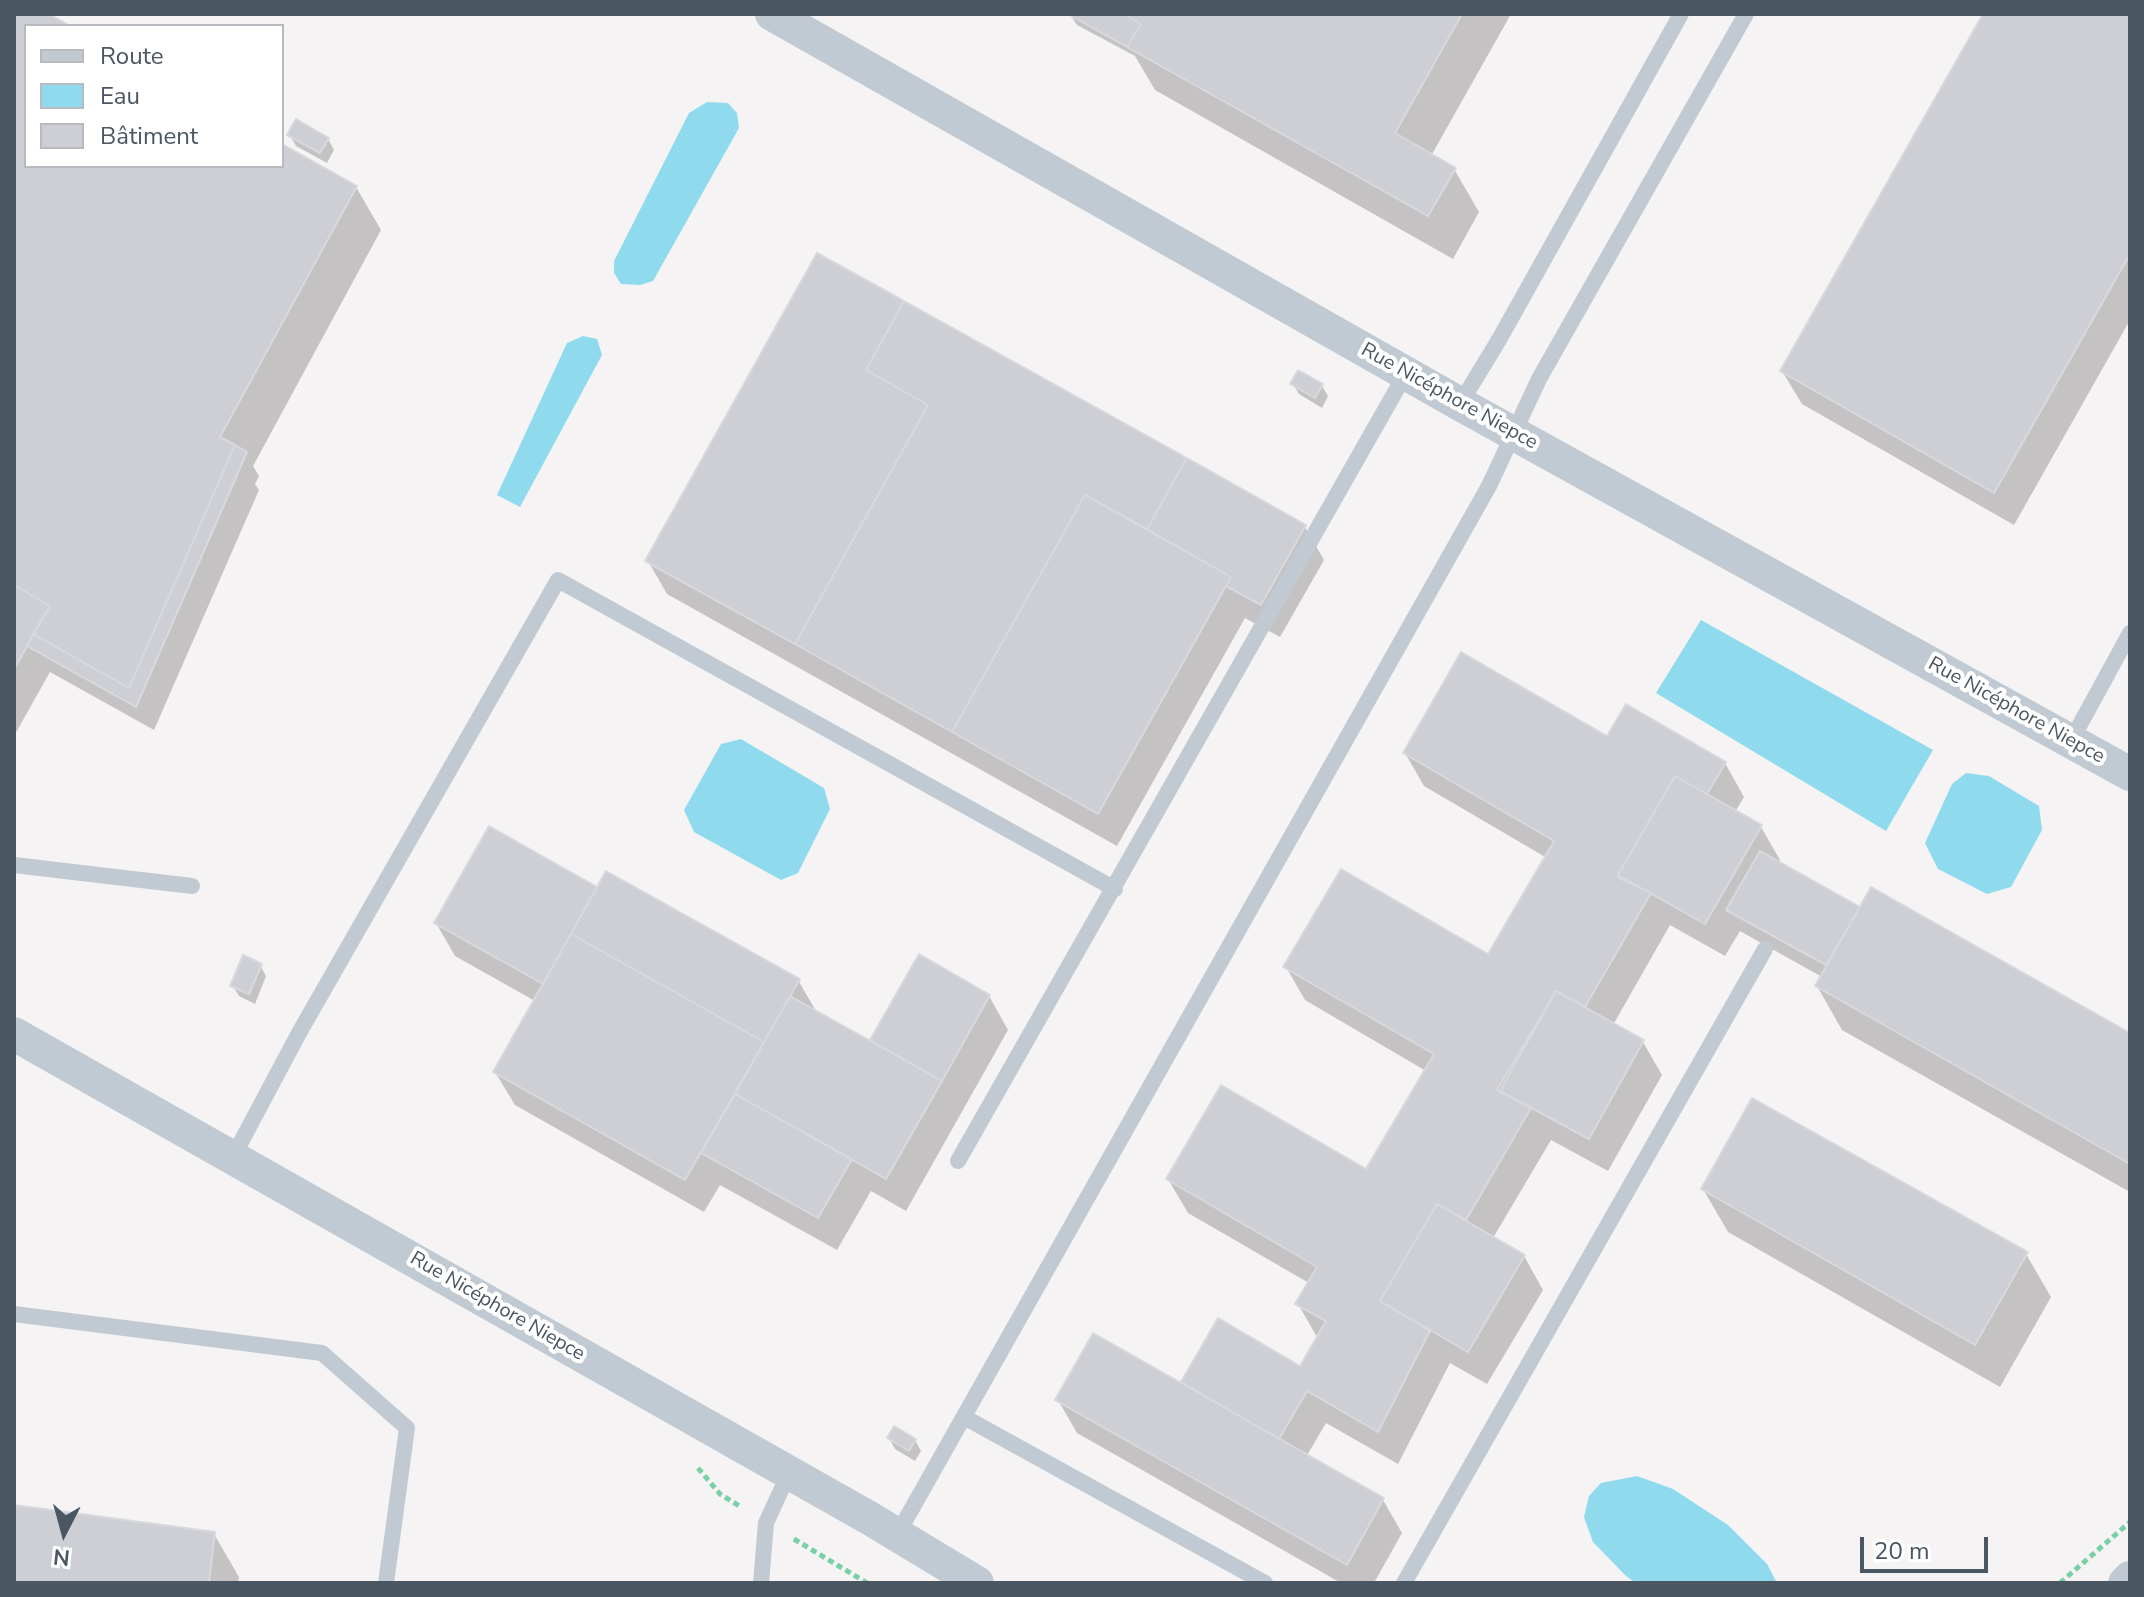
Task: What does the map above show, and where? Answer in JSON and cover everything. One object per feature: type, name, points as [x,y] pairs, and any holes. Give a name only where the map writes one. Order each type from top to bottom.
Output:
[{"type":"street","name":"Rue Nicéphore Niepce","points":[[772,14],[1460,404],[2130,774]]},
{"type":"street","name":"Rue Nicéphore Niepce","points":[[14,1034],[789,1473],[977,1583]]},
{"type":"street","points":[[2125,1583],[2130,1578]]},
{"type":"lane","points":[[1460,404],[1681,14]]},
{"type":"lane","points":[[897,1535],[1489,486],[1539,379],[1746,14]]},
{"type":"lane","points":[[958,1161],[1406,373]]},
{"type":"lane","points":[[233,1157],[291,1047],[558,580],[1115,889]]},
{"type":"lane","points":[[2071,741],[2130,633]]},
{"type":"lane","points":[[14,865],[192,886]]},
{"type":"lane","points":[[1404,1583],[1765,949]]},
{"type":"lane","points":[[14,1314],[322,1353],[407,1428],[386,1583]]},
{"type":"lane","points":[[964,1417],[1265,1583]]},
{"type":"lane","points":[[761,1583],[766,1523],[789,1473]]},
{"type":"path","points":[[2060,1583],[2130,1522]]},
{"type":"water","points":[[707,102],[728,103],[737,113],[739,128],[653,281],[640,285],[621,284],[614,273],[614,261],[689,113]]},
{"type":"water","points":[[583,336],[597,339],[602,355],[520,507],[497,495],[567,343]]},
{"type":"water","points":[[1701,620],[1933,750],[1886,831],[1656,693]]},
{"type":"water","points":[[741,739],[824,788],[830,809],[798,873],[781,880],[694,832],[684,810],[721,744]]},
{"type":"water","points":[[1966,773],[1989,776],[2039,806],[2042,830],[2011,887],[1987,894],[1938,869],[1925,843],[1952,784]]},
{"type":"water","points":[[1637,1476],[1673,1489],[1728,1525],[1767,1564],[1777,1583],[1636,1583],[1626,1576],[1593,1542],[1584,1517],[1589,1496],[1601,1483]]},
{"type":"building","points":[[14,14],[49,14],[66,24],[24,24],[24,168],[284,168],[284,145],[357,186],[220,437],[235,445],[129,688],[33,634],[50,606],[14,585]]},
{"type":"building","points":[[1068,14],[1124,14],[1141,24],[1127,47]]},
{"type":"building","points":[[1124,14],[1462,14],[1395,133],[1456,168],[1428,216],[1127,47],[1141,24]]},
{"type":"building","points":[[1983,14],[2130,14],[2130,254],[1994,493],[1780,371]]},
{"type":"building","points":[[296,119],[329,138],[320,153],[287,135]]},
{"type":"building","points":[[817,253],[904,301],[866,370],[928,405],[795,644],[645,561]]},
{"type":"building","points":[[904,301],[1187,458],[1147,529],[1085,495],[952,732],[795,644],[928,405],[866,370]]},
{"type":"building","points":[[1298,370],[1323,384],[1315,398],[1290,384]]},
{"type":"building","points":[[235,445],[247,452],[136,707],[27,646],[33,634],[129,688]]},
{"type":"building","points":[[1187,458],[1306,525],[1261,605],[1226,586],[1231,577],[1147,529]]},
{"type":"building","points":[[1085,495],[1231,577],[1098,814],[952,732]]},
{"type":"building","points":[[14,585],[50,606],[14,669]]},
{"type":"building","points":[[1461,652],[1607,736],[1626,704],[1726,762],[1707,794],[1675,776],[1618,875],[1651,893],[1585,1007],[1556,991],[1497,1090],[1531,1108],[1466,1220],[1437,1204],[1380,1301],[1430,1331],[1378,1432],[1307,1391],[1279,1439],[1181,1382],[1218,1318],[1300,1366],[1326,1321],[1295,1304],[1317,1267],[1166,1179],[1221,1085],[1366,1169],[1434,1054],[1283,967],[1341,869],[1488,954],[1554,841],[1403,753]]},
{"type":"building","points":[[1675,776],[1762,825],[1705,924],[1618,875]]},
{"type":"building","points":[[489,826],[597,887],[543,984],[434,923]]},
{"type":"building","points":[[1760,851],[1860,907],[1826,965],[1726,910]]},
{"type":"building","points":[[606,871],[800,979],[764,1042],[571,934]]},
{"type":"building","points":[[1871,887],[2130,1033],[2130,1164],[1815,986]]},
{"type":"building","points":[[571,934],[764,1042],[685,1180],[493,1072]]},
{"type":"building","points":[[919,954],[990,995],[942,1081],[870,1040]]},
{"type":"building","points":[[243,955],[262,964],[249,994],[230,986]]},
{"type":"building","points":[[1556,991],[1644,1040],[1589,1139],[1500,1091]]},
{"type":"building","points":[[790,996],[942,1081],[886,1179],[735,1094]]},
{"type":"building","points":[[735,1094],[852,1159],[818,1218],[701,1153]]},
{"type":"building","points":[[1752,1098],[2028,1252],[1975,1345],[1701,1189]]},
{"type":"building","points":[[1437,1204],[1525,1255],[1468,1352],[1380,1301]]},
{"type":"building","points":[[1093,1333],[1384,1498],[1347,1565],[1055,1400]]},
{"type":"building","points":[[894,1426],[916,1439],[909,1451],[887,1438]]},
{"type":"building","points":[[14,1505],[215,1532],[209,1583],[14,1583]]}]
